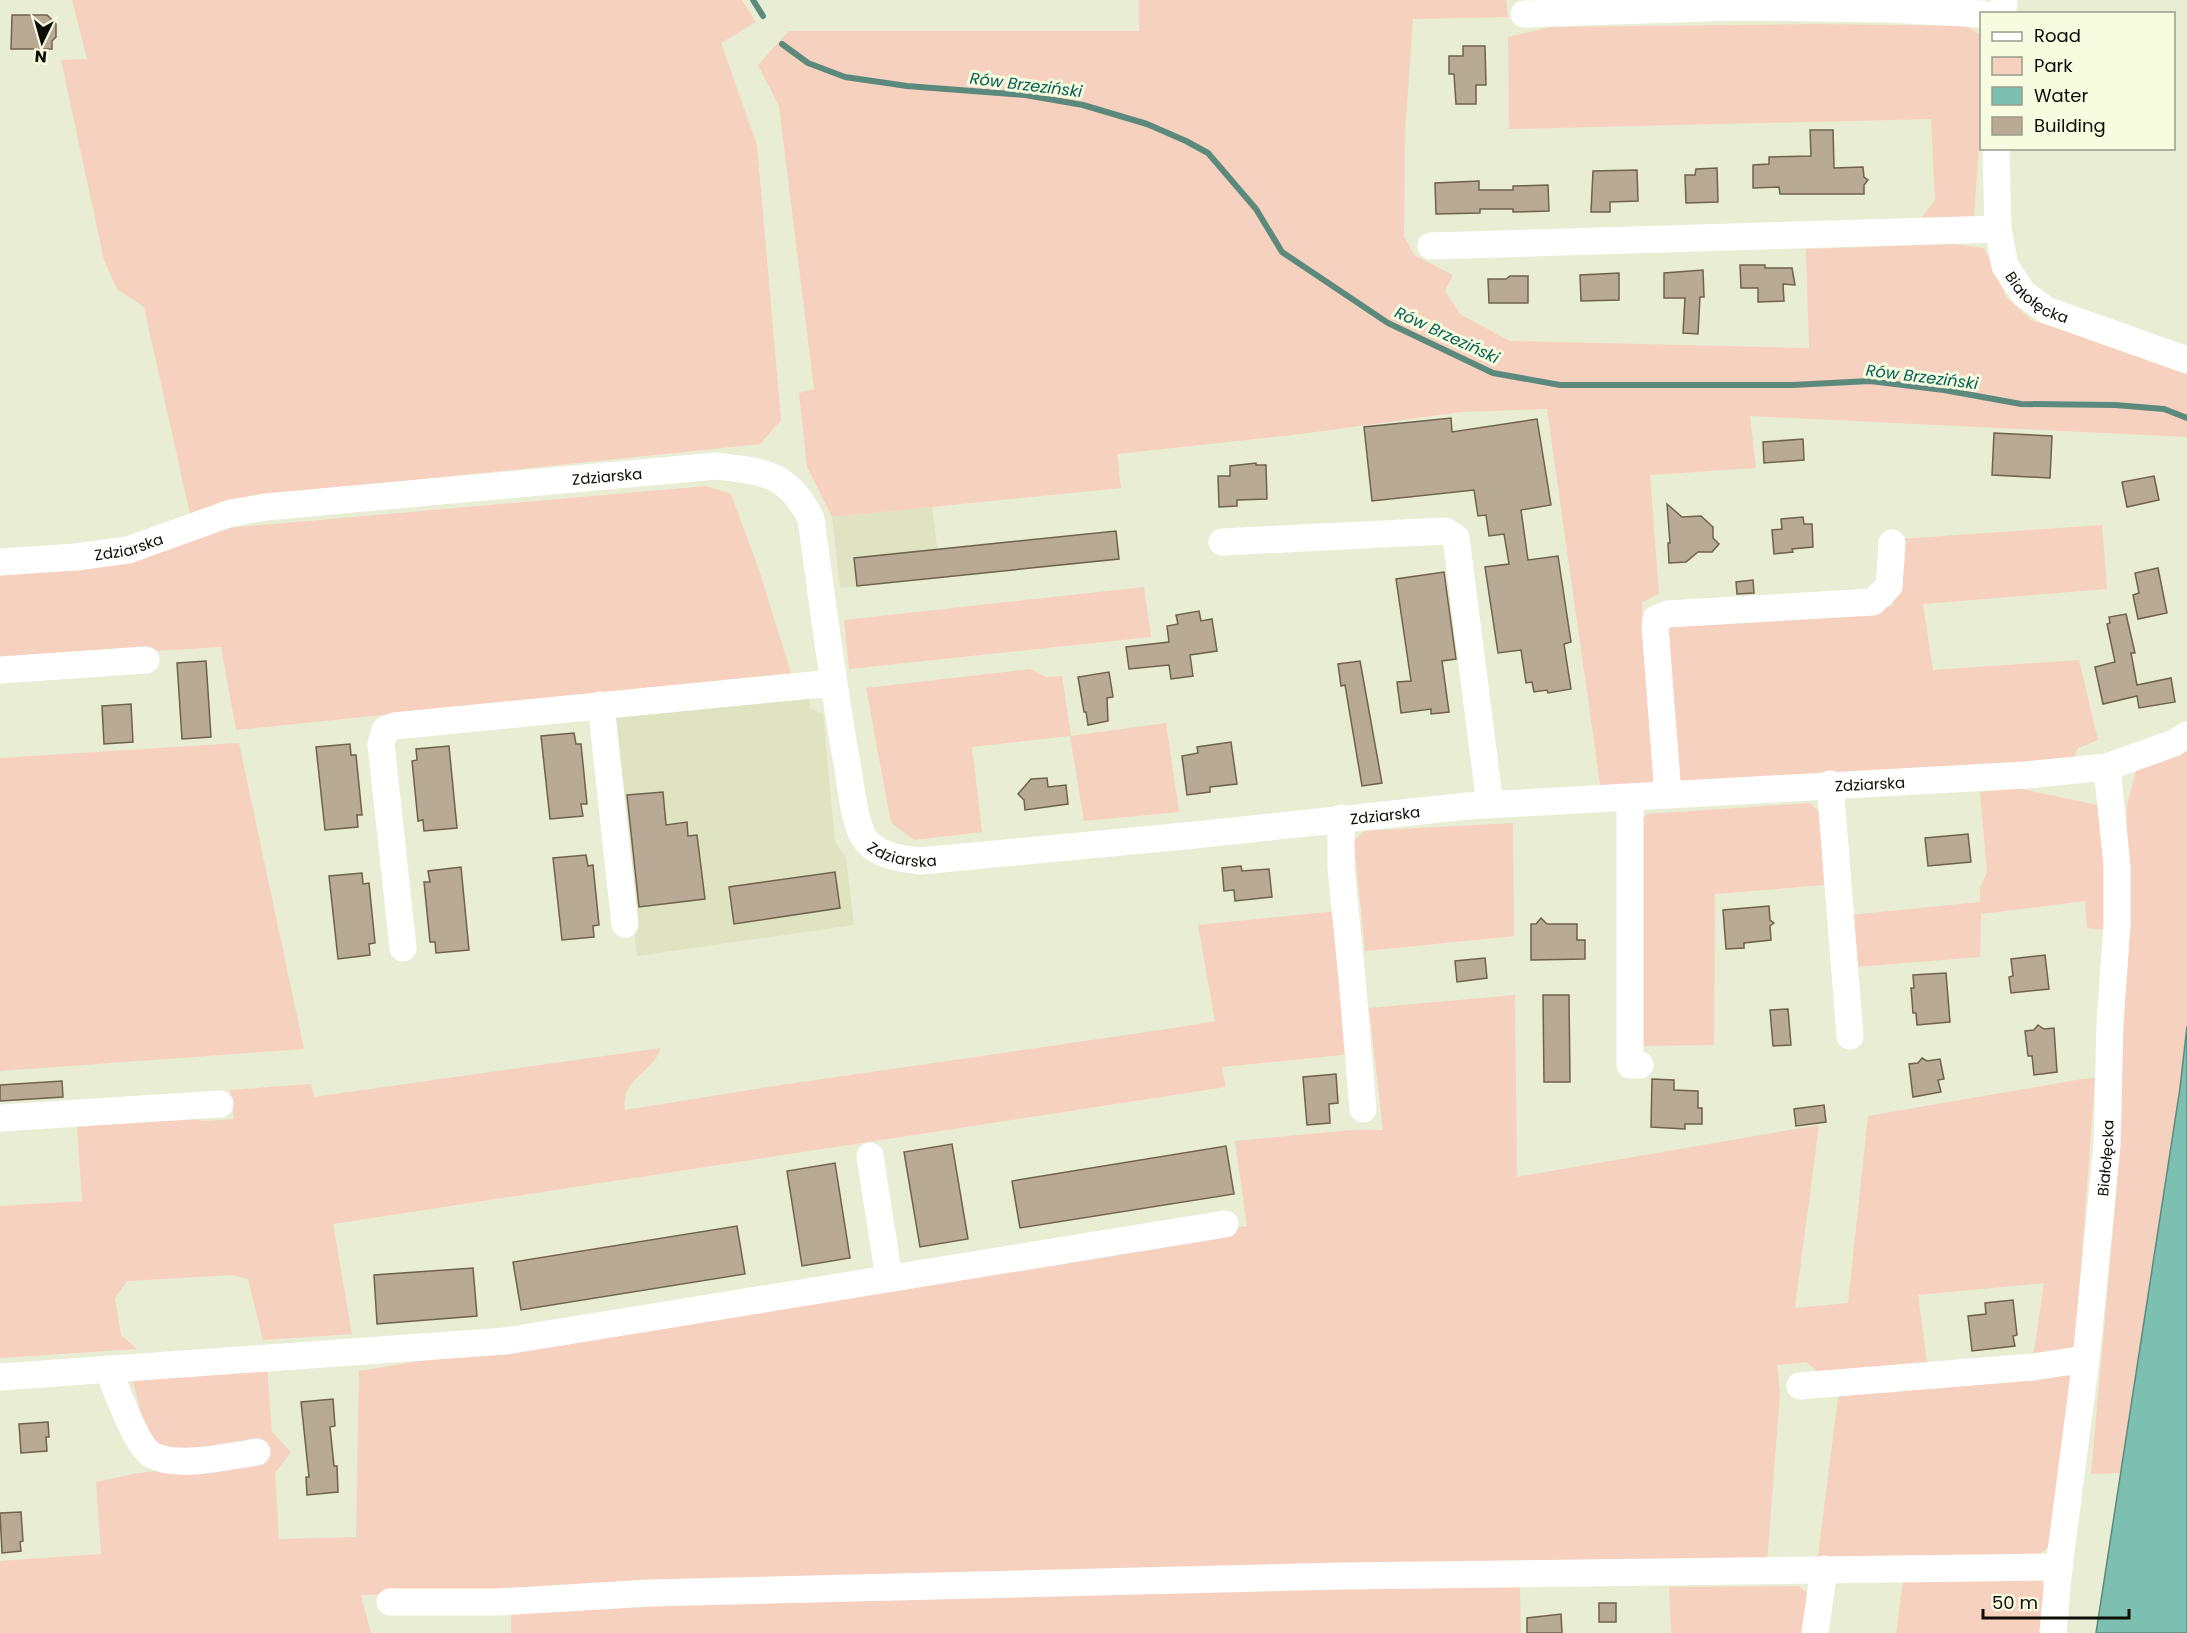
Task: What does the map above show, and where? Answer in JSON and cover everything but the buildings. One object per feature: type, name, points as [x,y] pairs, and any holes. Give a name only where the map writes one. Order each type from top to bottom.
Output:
[{"type":"street","points":[[1524,14],[1736,7],[1886,9],[1980,14]]},
{"type":"street","name":"Białołęcka","points":[[1996,150],[1998,229],[2005,266],[2014,282],[2035,303],[2046,309],[2187,360]]},
{"type":"street","points":[[1431,246],[1998,229]]},
{"type":"street","name":"Zdziarska","points":[[0,562],[76,557],[128,550],[231,513],[266,507],[716,466],[741,469],[780,480],[802,499],[811,519],[832,683],[862,835],[874,848],[897,859],[921,861],[944,859],[1490,805],[1830,784],[2025,775],[2107,767]]},
{"type":"street","points":[[1222,542],[1445,531],[1456,538],[1490,805]]},
{"type":"street","points":[[1668,795],[1654,626],[1656,619],[1668,614],[1873,602],[1889,586],[1892,543]]},
{"type":"street","points":[[0,670],[146,660]]},
{"type":"street","points":[[403,948],[381,744],[385,730],[394,726],[832,683]]},
{"type":"street","points":[[601,705],[625,924]]},
{"type":"street","points":[[2107,767],[2174,743],[2187,735]]},
{"type":"street","name":"Białołęcka","points":[[2053,1633],[2059,1567],[2086,1359],[2106,1166],[2110,1023],[2117,925],[2116,866],[2107,767]]},
{"type":"street","points":[[1830,784],[1850,1036]]},
{"type":"street","points":[[1630,798],[1630,1065],[1640,1065]]},
{"type":"street","points":[[1341,818],[1341,868],[1363,1109]]},
{"type":"street","points":[[0,1118],[220,1104]]},
{"type":"street","points":[[870,1156],[890,1278]]},
{"type":"street","points":[[0,1377],[481,1344],[1225,1224]]},
{"type":"street","points":[[1800,1386],[2033,1367],[2086,1359]]},
{"type":"street","points":[[108,1369],[137,1437],[150,1454],[170,1461],[257,1452]]},
{"type":"street","points":[[390,1602],[498,1602],[650,1593],[1343,1576],[2059,1567]]},
{"type":"street","points":[[1815,1633],[1824,1569]]},
{"type":"shaded area","points":[[932,507],[941,578],[840,588],[832,517]]},
{"type":"shaded area","points":[[809,692],[810,708],[823,714],[835,842],[846,858],[854,925],[637,956],[612,712]]},
{"type":"green space","points":[[72,0],[742,0],[756,22],[721,43],[757,145],[781,420],[760,444],[249,497],[190,514],[144,307],[117,289],[104,260],[61,60],[87,59]]},
{"type":"green space","points":[[1139,0],[1506,0],[1508,17],[1413,19],[1405,132],[1404,236],[1414,255],[1453,275],[1445,291],[1460,314],[1510,341],[1809,348],[1806,249],[1953,244],[1984,248],[2006,297],[2031,320],[2187,367],[2187,437],[1750,416],[1756,468],[1650,475],[1659,594],[1642,602],[1657,776],[1648,786],[1601,791],[1547,409],[1461,412],[1301,434],[1117,454],[1121,488],[832,517],[807,467],[799,393],[814,389],[779,106],[758,65],[789,31],[1139,31]]},
{"type":"green space","points":[[1815,24],[1966,26],[1980,35],[1980,132],[1974,217],[1921,218],[1935,200],[1931,119],[1509,129],[1508,37],[1551,27]]},
{"type":"green space","points":[[706,486],[731,494],[759,570],[791,673],[236,730],[221,647],[0,660],[0,572],[140,558],[228,528]]},
{"type":"green space","points":[[2102,525],[2107,589],[1923,604],[1933,670],[2079,660],[2098,740],[2078,748],[2072,761],[1681,784],[1667,622],[1892,606],[1897,594],[1900,539]]},
{"type":"green space","points":[[1144,587],[1151,637],[849,669],[844,620]]},
{"type":"green space","points":[[1030,669],[1046,677],[1062,676],[1071,736],[1166,723],[1179,812],[1084,821],[1070,736],[972,747],[982,832],[914,840],[891,823],[866,688]]},
{"type":"green space","points":[[239,743],[304,1049],[0,1071],[0,758]]},
{"type":"green space","points":[[2187,750],[2187,1026],[2180,1088],[2120,1473],[2091,1474],[2116,1197],[2127,805],[2136,771]]},
{"type":"green space","points":[[2017,788],[2102,806],[2110,930],[2087,928],[2085,901],[1981,914],[1980,957],[1855,967],[1850,915],[1980,902],[1980,888],[1987,872],[1980,792]]},
{"type":"green space","points":[[1810,803],[1819,812],[1824,885],[1715,894],[1714,1045],[1640,1046],[1638,825],[1647,814]]},
{"type":"green space","points":[[1513,823],[1514,936],[1365,951],[1354,841],[1364,831]]},
{"type":"green space","points":[[1338,911],[1351,1054],[1222,1067],[1226,1087],[333,1224],[352,1334],[263,1340],[248,1279],[233,1275],[127,1281],[115,1298],[121,1335],[137,1349],[0,1358],[0,1206],[82,1201],[77,1124],[191,1118],[203,1121],[234,1119],[230,1090],[311,1084],[314,1097],[661,1048],[657,1057],[627,1091],[625,1110],[1174,1028],[1215,1021],[1198,925]]},
{"type":"green space","points":[[1515,995],[1517,1177],[1819,1125],[1795,1308],[1848,1303],[1868,1116],[2095,1078],[2075,1346],[2065,1354],[2024,1361],[2034,1351],[2044,1283],[1918,1295],[1928,1369],[1823,1376],[1806,1362],[1777,1365],[1780,1393],[1767,1563],[361,1595],[371,1633],[0,1633],[0,1561],[101,1554],[96,1482],[162,1470],[148,1443],[132,1377],[267,1367],[272,1432],[291,1452],[275,1473],[279,1539],[356,1537],[359,1371],[1247,1226],[1235,1141],[1352,1130],[1383,1130],[1369,1008]]},
{"type":"green space","points":[[2063,1373],[2072,1378],[2054,1540],[2043,1552],[2030,1558],[1817,1563],[1839,1390]]},
{"type":"green space","points":[[2034,1575],[2045,1586],[2047,1601],[2041,1633],[1896,1633],[1903,1581],[1957,1582]]},
{"type":"green space","points":[[1515,1581],[1520,1589],[1521,1633],[511,1633],[511,1614],[519,1607]]},
{"type":"green space","points":[[1799,1586],[1810,1596],[1806,1633],[1671,1633],[1669,1587]]},
{"type":"water","points":[[2187,1026],[2187,1633],[2096,1633],[2180,1088]]},
{"type":"waterway","name":"Rów Brzeziński","points":[[753,0],[763,16]]},
{"type":"waterway","name":"Rów Brzeziński","points":[[782,44],[808,63],[845,77],[907,86],[1025,95],[1083,105],[1147,124],[1186,141],[1208,153],[1256,209],[1282,252],[1388,323],[1493,373],[1560,385],[1792,385],[1870,381],[1944,390],[2021,404],[2115,405],[2164,409],[2187,418]]}]
